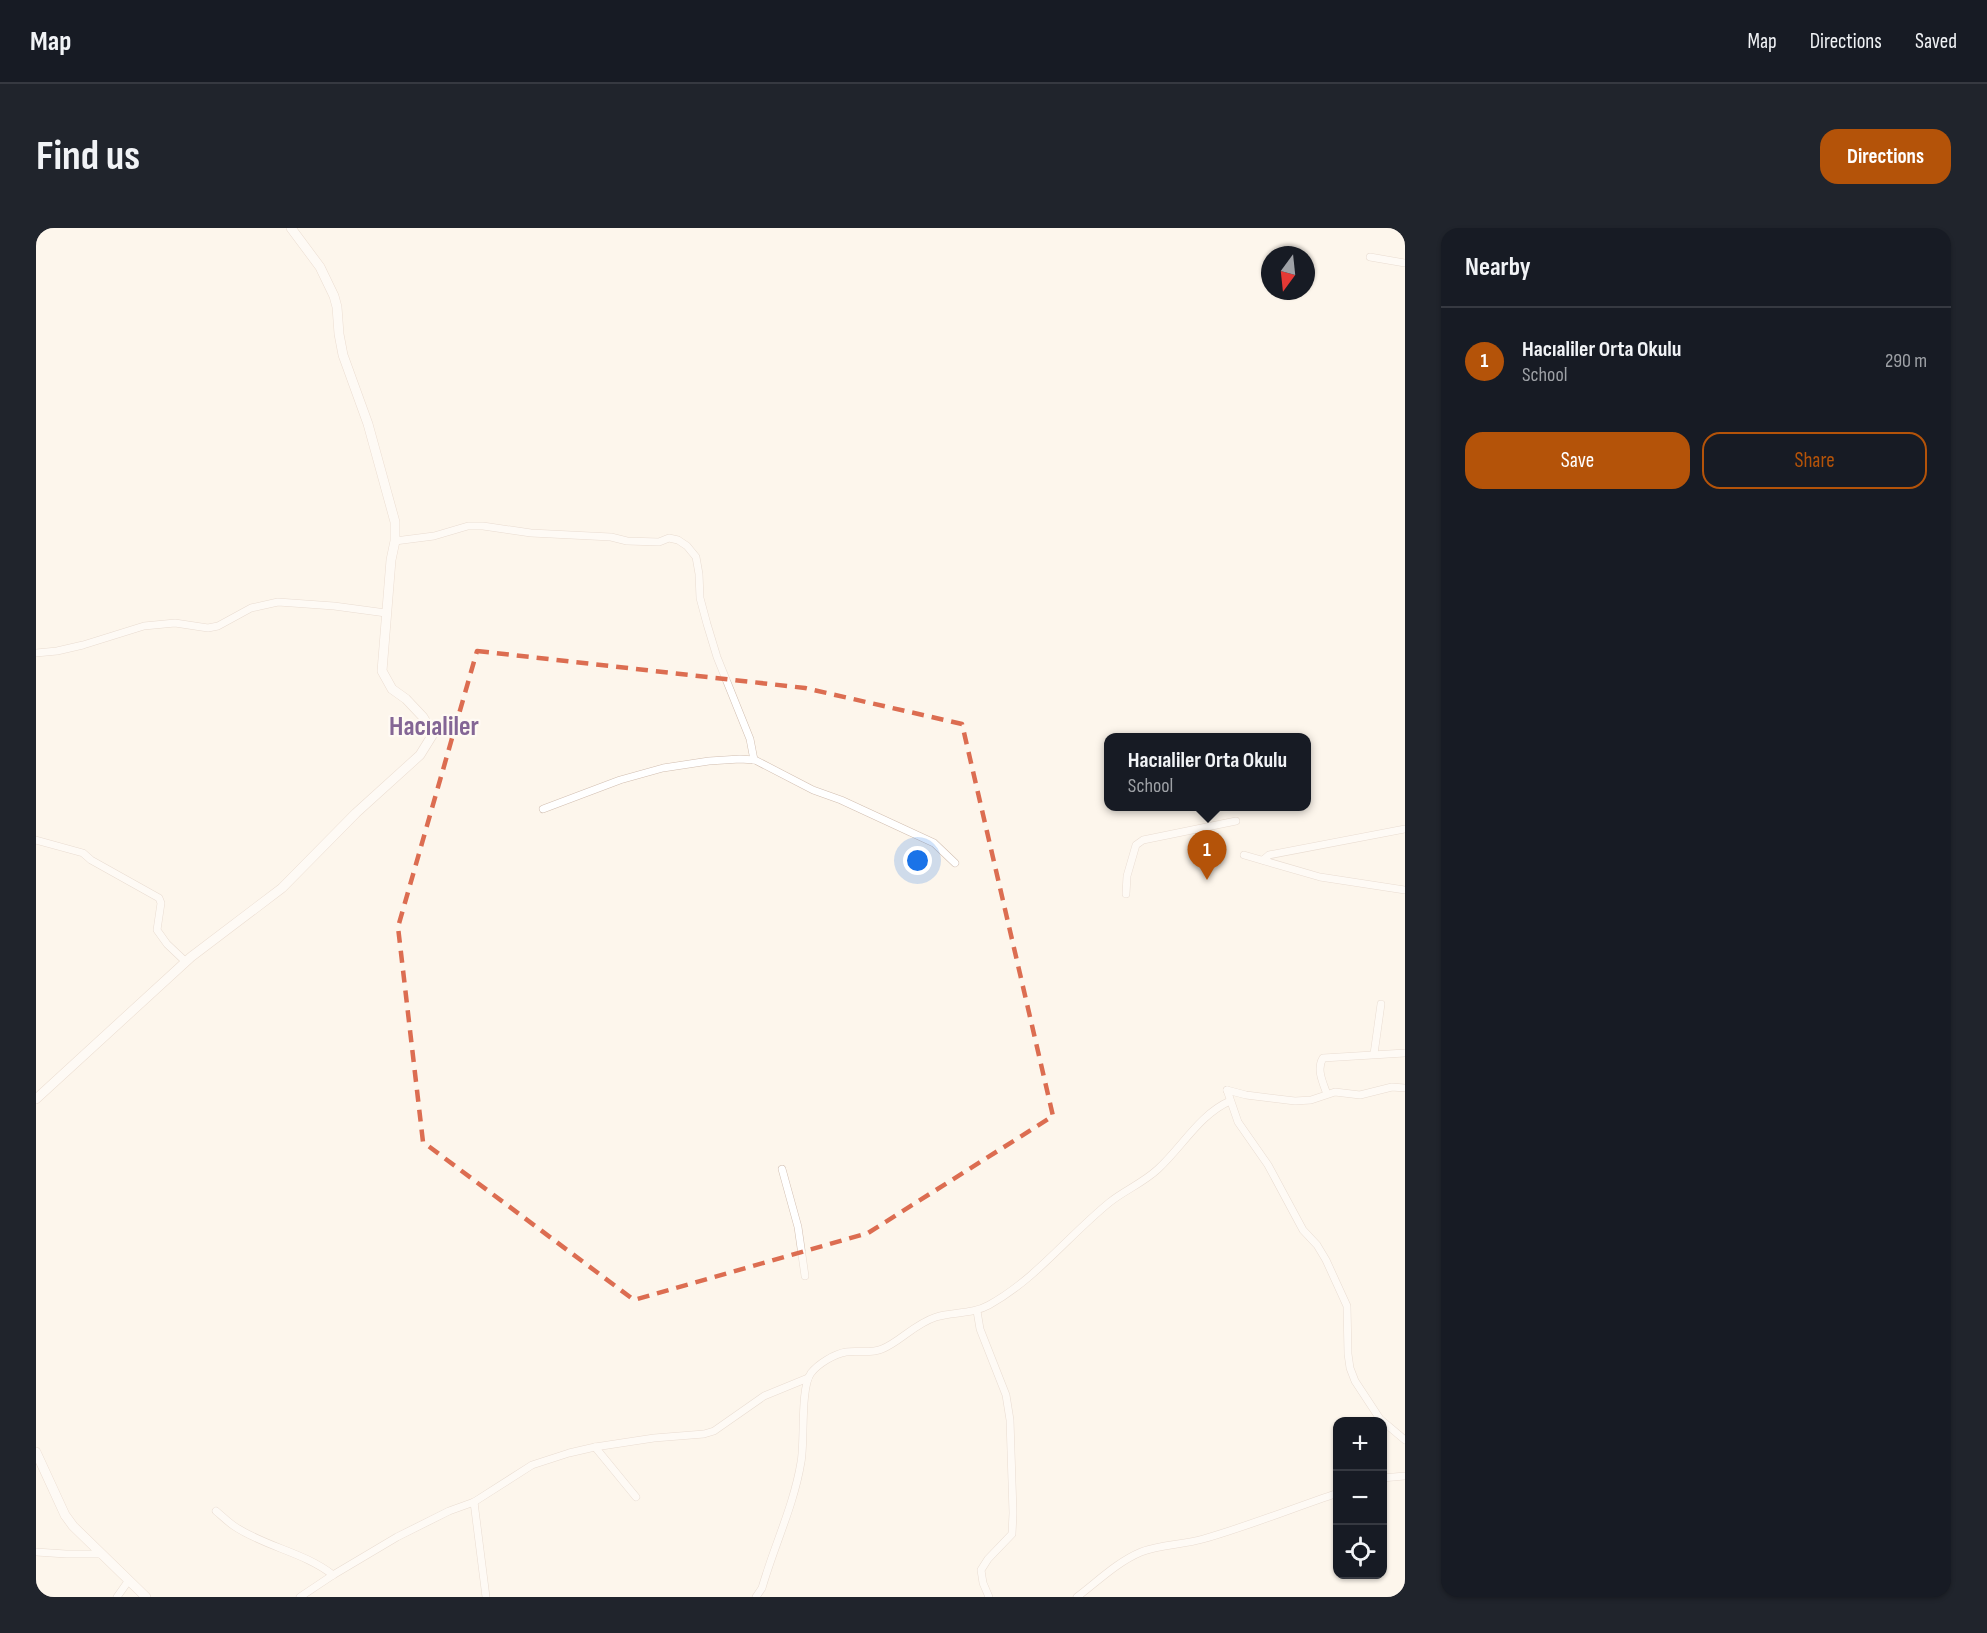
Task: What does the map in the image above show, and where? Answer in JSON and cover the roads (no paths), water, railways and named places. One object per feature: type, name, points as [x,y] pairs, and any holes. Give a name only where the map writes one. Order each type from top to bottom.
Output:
[{"type":"street","points":[[36,1099],[186,962],[282,888],[356,813],[420,755],[433,734],[423,717],[406,699],[392,689],[382,671],[394,522],[369,424],[343,354],[334,296],[320,267],[291,228]]},
{"type":"street","points":[[1370,257],[1405,263]]},
{"type":"street","points":[[394,541],[434,536],[468,526],[531,533],[611,537],[627,541],[659,542],[669,538],[678,540],[687,546],[696,557],[700,598],[707,624],[717,657],[750,739],[754,760]]},
{"type":"street","points":[[36,653],[83,645],[144,626],[175,623],[208,628],[218,626],[250,608],[278,602],[386,613]]},
{"type":"street","points":[[543,809],[620,780],[663,768],[709,761],[754,760],[813,790],[841,800],[934,843],[955,863]]},
{"type":"street","points":[[1126,894],[1127,876],[1136,845],[1143,840],[1236,821]]},
{"type":"street","points":[[1263,860],[1269,855],[1405,829]]},
{"type":"street","points":[[36,840],[83,853],[90,860],[159,898],[161,903],[157,930],[167,944],[186,962]]},
{"type":"street","points":[[1244,855],[1320,877],[1405,890]]},
{"type":"street","points":[[1374,1054],[1381,1004]]},
{"type":"street","points":[[1327,1094],[1320,1067],[1320,1061],[1323,1058],[1405,1053]]},
{"type":"street","points":[[1405,1088],[1392,1087],[1360,1095],[1335,1092],[1311,1100],[1295,1101],[1246,1095],[1227,1090],[1238,1122],[1268,1165],[1303,1230],[1317,1245],[1326,1260],[1347,1306],[1348,1354],[1355,1381],[1380,1419],[1405,1440]]},
{"type":"street","points":[[756,1597],[762,1588],[801,1462],[805,1393],[808,1377],[813,1370],[833,1356],[845,1352],[880,1350],[912,1328],[936,1317],[976,1311],[1000,1298],[1025,1281],[1112,1201],[1143,1182],[1216,1107],[1230,1101]]},
{"type":"street","points":[[782,1169],[798,1227],[805,1276]]},
{"type":"street","points":[[976,1311],[980,1329],[1006,1395],[1011,1436],[1012,1534],[988,1558],[981,1570],[989,1597]]},
{"type":"street","points":[[300,1597],[406,1533],[449,1511],[474,1502],[532,1465],[595,1447],[714,1431],[764,1396],[808,1377]]},
{"type":"street","points":[[595,1447],[636,1497]]},
{"type":"street","points":[[36,1452],[65,1515],[73,1526],[146,1597]]},
{"type":"street","points":[[1387,1478],[1405,1476]]},
{"type":"street","points":[[1077,1597],[1140,1552],[1163,1545],[1196,1541],[1333,1495]]},
{"type":"street","points":[[474,1502],[486,1597]]},
{"type":"street","points":[[216,1511],[233,1526],[322,1566],[333,1575]]},
{"type":"street","points":[[36,1552],[102,1554]]},
{"type":"street","points":[[117,1597],[129,1580]]},
{"type":"place","name":"Hacıaliler Orta Okulu","points":[[1207,880]]},
{"type":"district","name":"Hacıaliler","points":[[434,726]]}]
